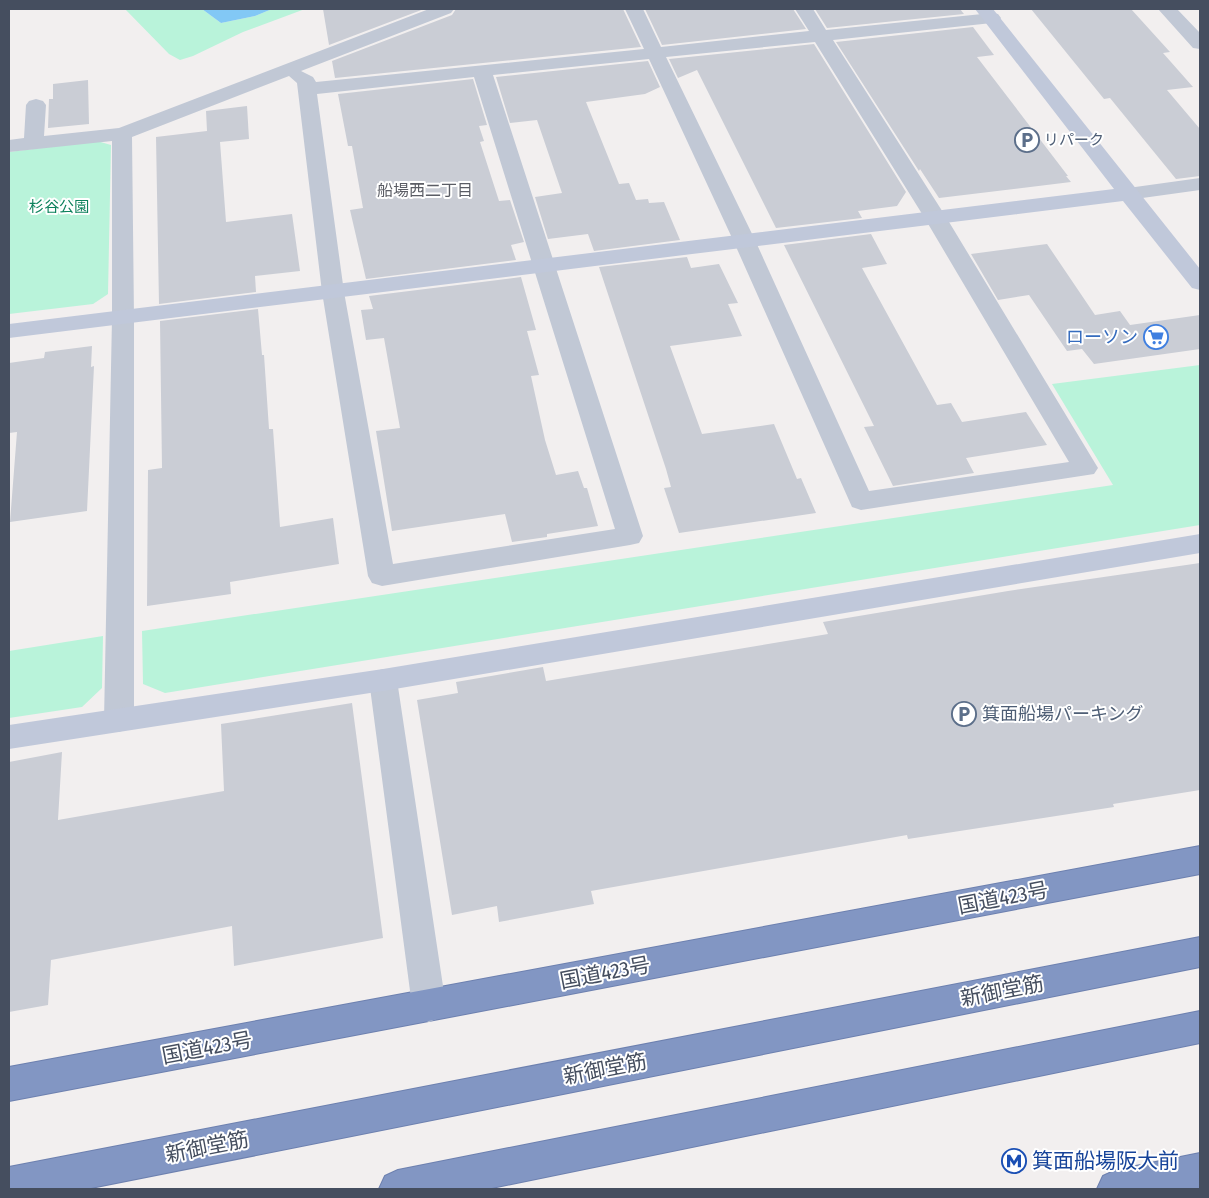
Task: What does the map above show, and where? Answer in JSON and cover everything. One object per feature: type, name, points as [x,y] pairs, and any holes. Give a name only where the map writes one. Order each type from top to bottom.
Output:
[{"type":"highway","name":"国道423号","points":[[9,1084],[1200,860]]},
{"type":"highway","name":"新御堂筋","points":[[9,1186],[1200,952]]},
{"type":"highway","points":[[398,1189],[1200,1027]]},
{"type":"highway","points":[[1116,1189],[1200,1171]]},
{"type":"street","points":[[9,146],[122,134],[445,9]]},
{"type":"street","points":[[634,9],[744,240],[861,501],[1085,468],[935,217],[804,9]]},
{"type":"street","points":[[1167,9],[1200,44]]},
{"type":"street","points":[[307,89],[820,36],[988,14],[1200,283]]},
{"type":"street","points":[[288,69],[306,81],[333,292],[382,576],[630,536],[482,72]]},
{"type":"street","points":[[34,144],[36,105]]},
{"type":"street","points":[[119,720],[123,318],[122,134]]},
{"type":"street","points":[[9,331],[1200,184]]},
{"type":"street","points":[[9,738],[383,680],[1200,543]]},
{"type":"street","points":[[383,680],[429,1006]]},
{"type":"green space","points":[[125,9],[202,9],[221,23],[255,16],[272,9],[305,9],[243,32],[193,56],[180,60],[169,54]]},
{"type":"green space","name":"杉谷公園","points":[[97,141],[111,145],[108,294],[93,304],[9,314],[9,152]]},
{"type":"green space","points":[[1200,365],[1200,525],[165,693],[143,684],[142,631],[1113,485],[1052,384]]},
{"type":"green space","points":[[103,636],[102,688],[82,707],[9,718],[9,651]]},
{"type":"water","points":[[202,9],[272,9],[255,16],[221,23]]},
{"type":"building","points":[[323,9],[424,9],[329,45]]},
{"type":"building","points":[[456,9],[623,9],[641,47],[335,78],[332,61],[452,15]]},
{"type":"building","points":[[645,9],[793,9],[806,29],[662,45]]},
{"type":"building","points":[[815,9],[960,9],[964,14],[827,28]]},
{"type":"building","points":[[1031,9],[1131,9],[1170,52],[1163,53],[1193,87],[1167,90],[1200,129],[1200,176],[1176,179],[1110,98],[1104,99]]},
{"type":"building","points":[[973,27],[994,55],[977,57],[1071,182],[939,198],[920,169],[919,171],[836,42]]},
{"type":"building","points":[[814,44],[906,192],[897,206],[858,211],[862,218],[776,228],[697,70],[678,78],[669,59]]},
{"type":"building","points":[[648,61],[660,87],[645,94],[586,102],[619,184],[629,183],[636,200],[648,199],[649,203],[664,202],[680,240],[594,251],[588,234],[548,239],[535,197],[562,193],[537,120],[510,123],[496,77]]},
{"type":"building","points":[[473,79],[487,125],[479,126],[484,141],[480,142],[499,201],[510,200],[524,242],[511,245],[516,260],[366,279],[350,210],[363,208],[352,146],[348,146],[338,94]]},
{"type":"building","points":[[88,80],[89,124],[48,128],[49,99],[53,99],[53,84]]},
{"type":"building","points":[[247,106],[249,139],[220,142],[226,222],[292,214],[300,271],[255,276],[256,292],[159,304],[156,137],[207,131],[206,111]]},
{"type":"building","points":[[871,234],[887,264],[862,268],[937,405],[951,403],[962,422],[1026,412],[1047,445],[966,458],[974,473],[893,486],[864,427],[874,426],[784,245]]},
{"type":"building","points":[[1047,244],[1095,315],[1120,311],[1130,325],[1200,315],[1200,349],[1094,364],[1082,349],[1067,351],[1029,295],[998,300],[971,254]]},
{"type":"building","points":[[687,257],[691,268],[719,264],[738,303],[728,304],[742,336],[670,346],[702,434],[774,424],[797,479],[801,478],[816,513],[679,533],[664,488],[671,487],[666,469],[599,267]]},
{"type":"building","points":[[521,277],[536,330],[527,331],[539,375],[531,376],[545,440],[556,475],[578,471],[584,488],[587,488],[598,526],[512,542],[505,514],[392,531],[376,431],[400,428],[384,338],[366,340],[361,310],[373,309],[369,296]]},
{"type":"building","points":[[258,309],[262,355],[264,355],[269,429],[273,429],[280,527],[333,518],[339,564],[230,582],[231,594],[147,606],[148,470],[162,468],[160,321]]},
{"type":"building","points":[[92,346],[91,367],[94,366],[87,511],[10,522],[17,432],[9,433],[9,363],[44,358],[45,352]]},
{"type":"building","points":[[1200,563],[1200,790],[1113,804],[1114,807],[908,839],[907,835],[591,891],[594,904],[499,922],[497,906],[452,915],[417,700],[458,693],[456,682],[543,667],[546,681],[828,634],[823,622],[1008,591]]},
{"type":"building","points":[[352,703],[383,938],[234,966],[232,926],[51,960],[48,1005],[9,1012],[9,762],[62,752],[58,820],[224,791],[221,724]]},
{"type":"place","name":"リパーク","points":[[1027,140]]},
{"type":"place","name":"ローソン","points":[[1156,337]]},
{"type":"place","name":"箕面船場パーキング","points":[[964,714]]},
{"type":"place","name":"箕面船場阪大前","points":[[1014,1161]]},
{"type":"district","name":"船場西二丁目","points":[[425,190]]}]
